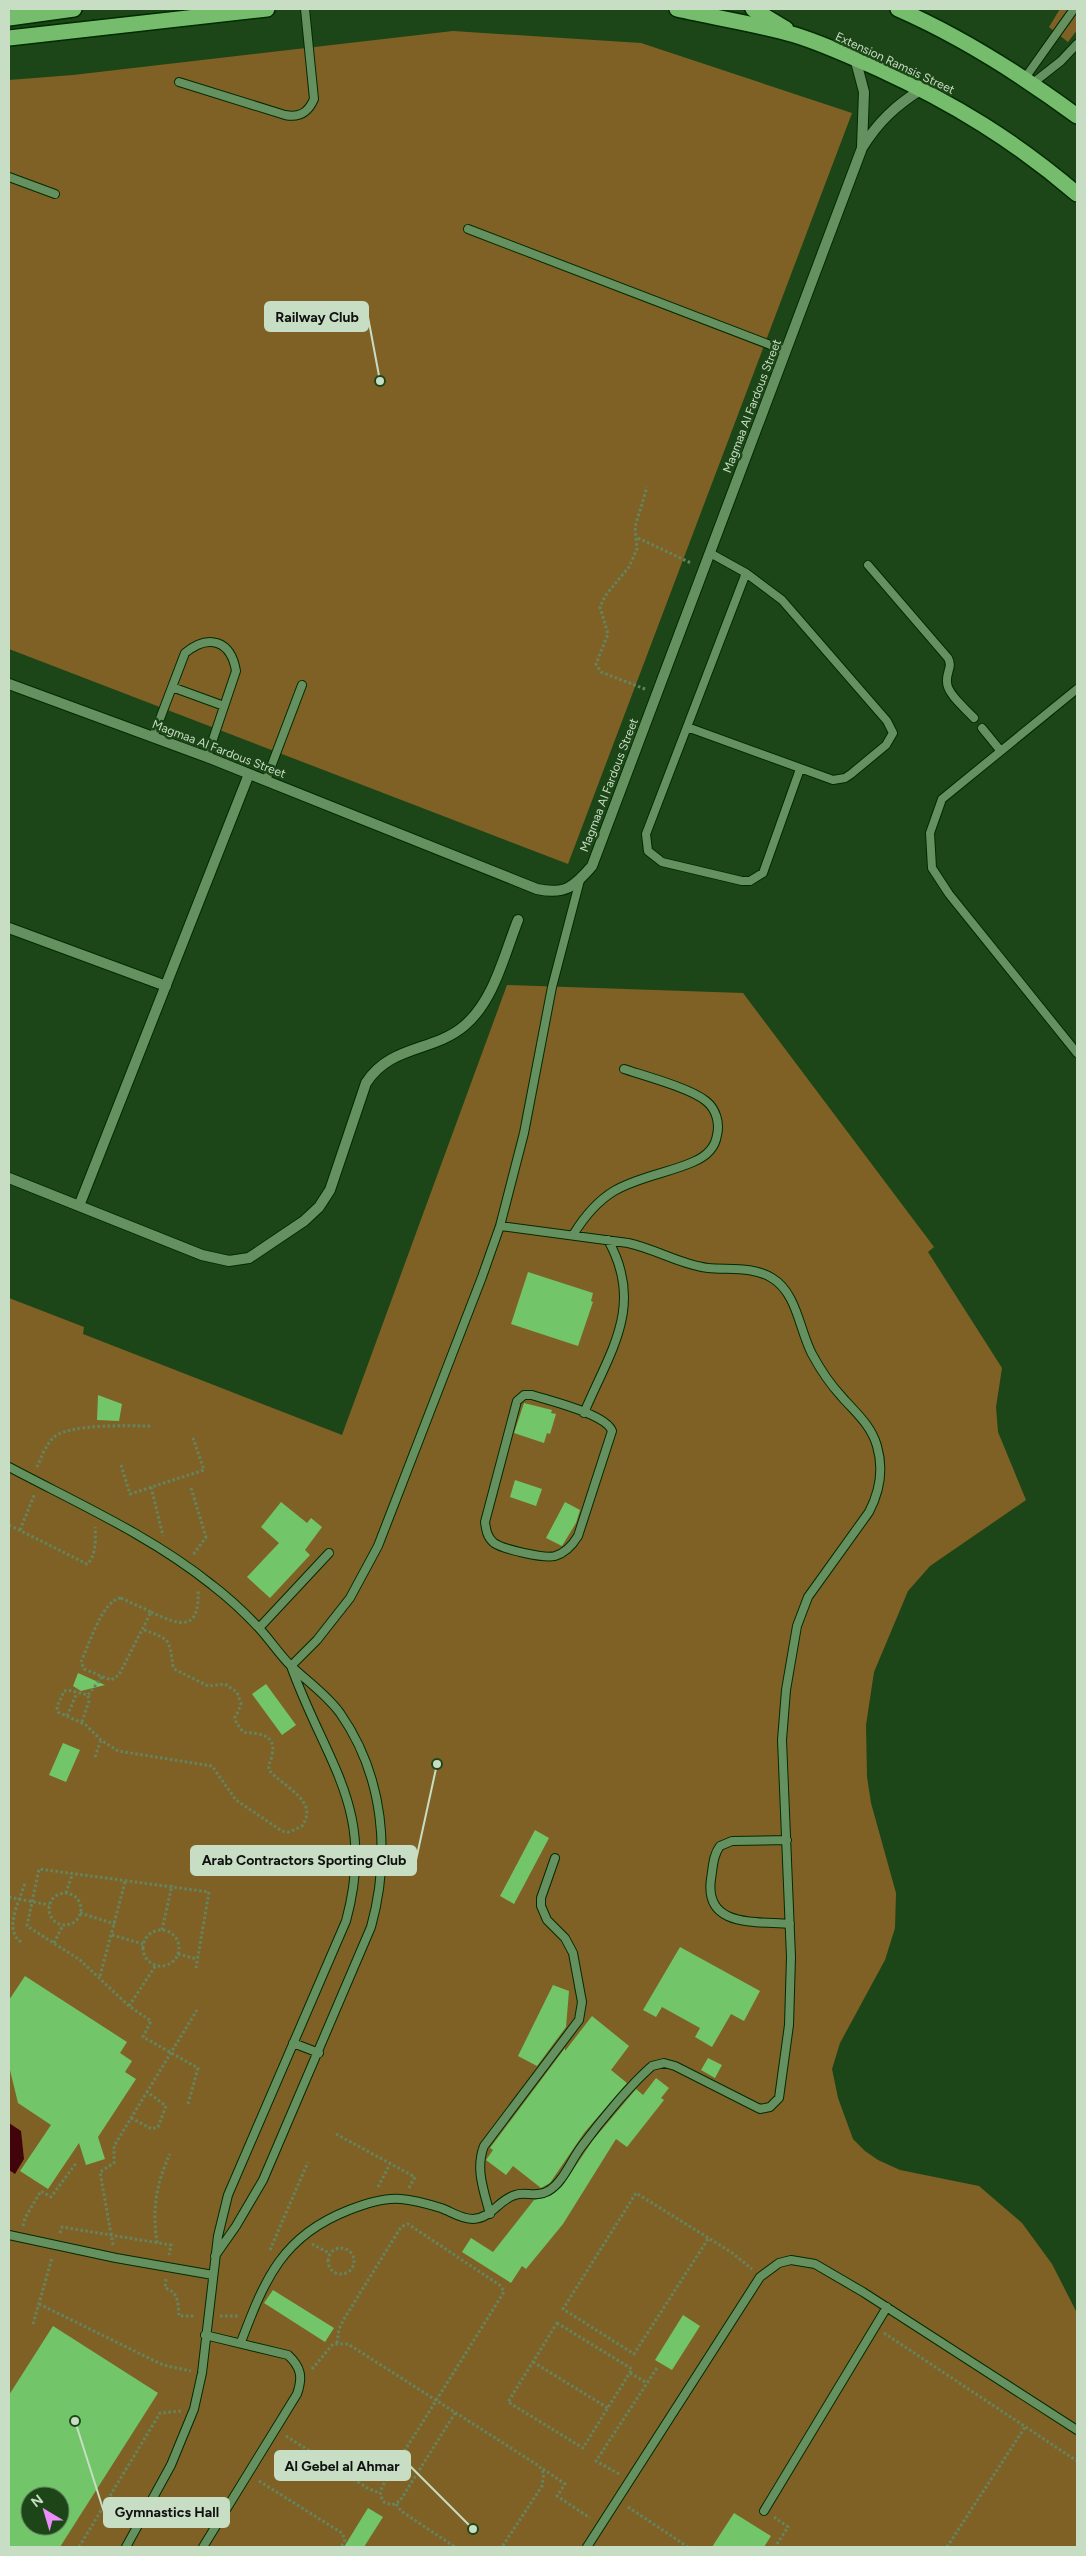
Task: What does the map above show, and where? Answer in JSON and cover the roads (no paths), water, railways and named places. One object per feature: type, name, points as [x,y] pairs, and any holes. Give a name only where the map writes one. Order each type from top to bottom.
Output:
[{"type":"highway","points":[[9,18],[74,9]]},
{"type":"highway","points":[[9,38],[267,9]]},
{"type":"highway","name":"Extension Ramsis Street","points":[[677,9],[796,36],[855,58],[922,89],[986,125],[1050,171],[1077,194]]},
{"type":"highway","points":[[754,9],[796,36]]},
{"type":"highway","points":[[898,9],[974,47],[1029,81],[1077,116]]},
{"type":"street","name":"Magmaa Al Fardous Street","points":[[855,58],[864,92],[862,148]]},
{"type":"street","name":"Magmaa Al Fardous Street","points":[[9,684],[207,757],[537,889],[553,893],[565,890],[580,880],[592,866],[862,148],[882,119],[922,89]]},
{"type":"street","points":[[79,1206],[249,774]]},
{"type":"street","points":[[9,1178],[202,1255],[229,1262],[239,1261],[258,1253],[312,1214],[325,1199],[366,1083],[372,1073],[395,1056],[454,1033],[481,1008],[488,996],[518,920]]},
{"type":"street","points":[[9,928],[166,986]]},
{"type":"lane","points":[[179,82],[285,115],[294,117],[303,114],[310,108],[314,99],[304,9]]},
{"type":"lane","points":[[1029,81],[1074,9]]},
{"type":"lane","points":[[1029,81],[1061,61],[1077,44]]},
{"type":"lane","points":[[9,177],[55,194]]},
{"type":"lane","points":[[468,229],[786,350]]},
{"type":"lane","points":[[687,727],[832,780],[845,778],[891,740],[893,733],[892,726],[782,600],[746,573],[710,553]]},
{"type":"lane","points":[[868,565],[948,658],[951,667],[947,677],[948,687],[974,718]]},
{"type":"lane","points":[[746,573],[646,834],[648,851],[662,862],[742,881],[757,879],[763,873],[800,768]]},
{"type":"lane","points":[[153,737],[185,653],[196,644],[210,641],[224,646],[234,657],[236,671],[207,757]]},
{"type":"lane","points":[[266,780],[302,685]]},
{"type":"lane","points":[[172,687],[224,706]]},
{"type":"lane","points":[[1077,689],[942,799],[930,833],[932,868],[948,894],[1077,1053]]},
{"type":"lane","points":[[982,728],[1000,750]]},
{"type":"lane","points":[[292,1666],[317,1640],[350,1598],[378,1546],[500,1226],[535,1085],[552,986],[580,880]]},
{"type":"lane","points":[[573,1236],[584,1218],[598,1203],[615,1191],[694,1162],[707,1155],[716,1143],[719,1128],[716,1113],[706,1101],[624,1069]]},
{"type":"lane","points":[[241,2342],[263,2286],[279,2260],[300,2237],[322,2222],[370,2203],[397,2198],[424,2203],[465,2218],[482,2217],[490,2214],[512,2196],[542,2195],[550,2191],[589,2137],[647,2071],[658,2064],[675,2066],[755,2107],[765,2108],[775,2103],[780,2091],[789,2025],[790,1924],[783,1715],[797,1626],[802,1611],[814,1585],[869,1512],[876,1499],[881,1469],[877,1444],[865,1421],[832,1386],[823,1372],[803,1333],[792,1301],[779,1283],[762,1273],[691,1265],[644,1247],[608,1240],[500,1226]]},
{"type":"lane","points":[[584,1413],[624,1318],[624,1281],[615,1253],[608,1240]]},
{"type":"lane","points":[[524,1395],[532,1395],[584,1413],[604,1420],[612,1431],[574,1543],[562,1553],[550,1557],[500,1546],[494,1542],[486,1530],[485,1522],[517,1401],[524,1395]]},
{"type":"lane","points":[[9,1467],[186,1565],[236,1606],[259,1628],[292,1666],[327,1697],[350,1730],[366,1763],[374,1788],[383,1841],[381,1885],[371,1927],[319,2053],[263,2180],[236,2226],[215,2256]]},
{"type":"lane","points":[[259,1628],[329,1553]]},
{"type":"lane","points":[[126,2547],[171,2465],[194,2409],[202,2373],[215,2256],[228,2195],[346,1921],[353,1893],[356,1858],[353,1815],[346,1791],[309,1712],[292,1666]]},
{"type":"lane","points":[[786,1840],[732,1841],[720,1846],[714,1857],[710,1895],[718,1911],[733,1919],[790,1924]]},
{"type":"lane","points":[[490,2214],[479,2165],[484,2146],[571,2034],[581,2012],[582,2002],[573,1953],[564,1938],[546,1920],[541,1906],[555,1858]]},
{"type":"lane","points":[[293,2043],[319,2053]]},
{"type":"lane","points":[[9,2235],[116,2258],[213,2275]]},
{"type":"lane","points":[[587,2547],[760,2277],[779,2263],[803,2260],[815,2264],[887,2307],[1077,2430]]},
{"type":"lane","points":[[764,2511],[887,2307]]},
{"type":"lane","points":[[203,2547],[297,2394],[301,2383],[300,2372],[296,2362],[288,2355],[241,2342],[205,2335]]},
{"type":"place","name":"Railway Club","points":[[380,381]]},
{"type":"place","name":"Arab Contractors Sporting Club","points":[[437,1764]]},
{"type":"place","name":"Gymnastics Hall","points":[[75,2421]]},
{"type":"place","name":"Al Gebel al Ahmar","points":[[473,2529]]}]
